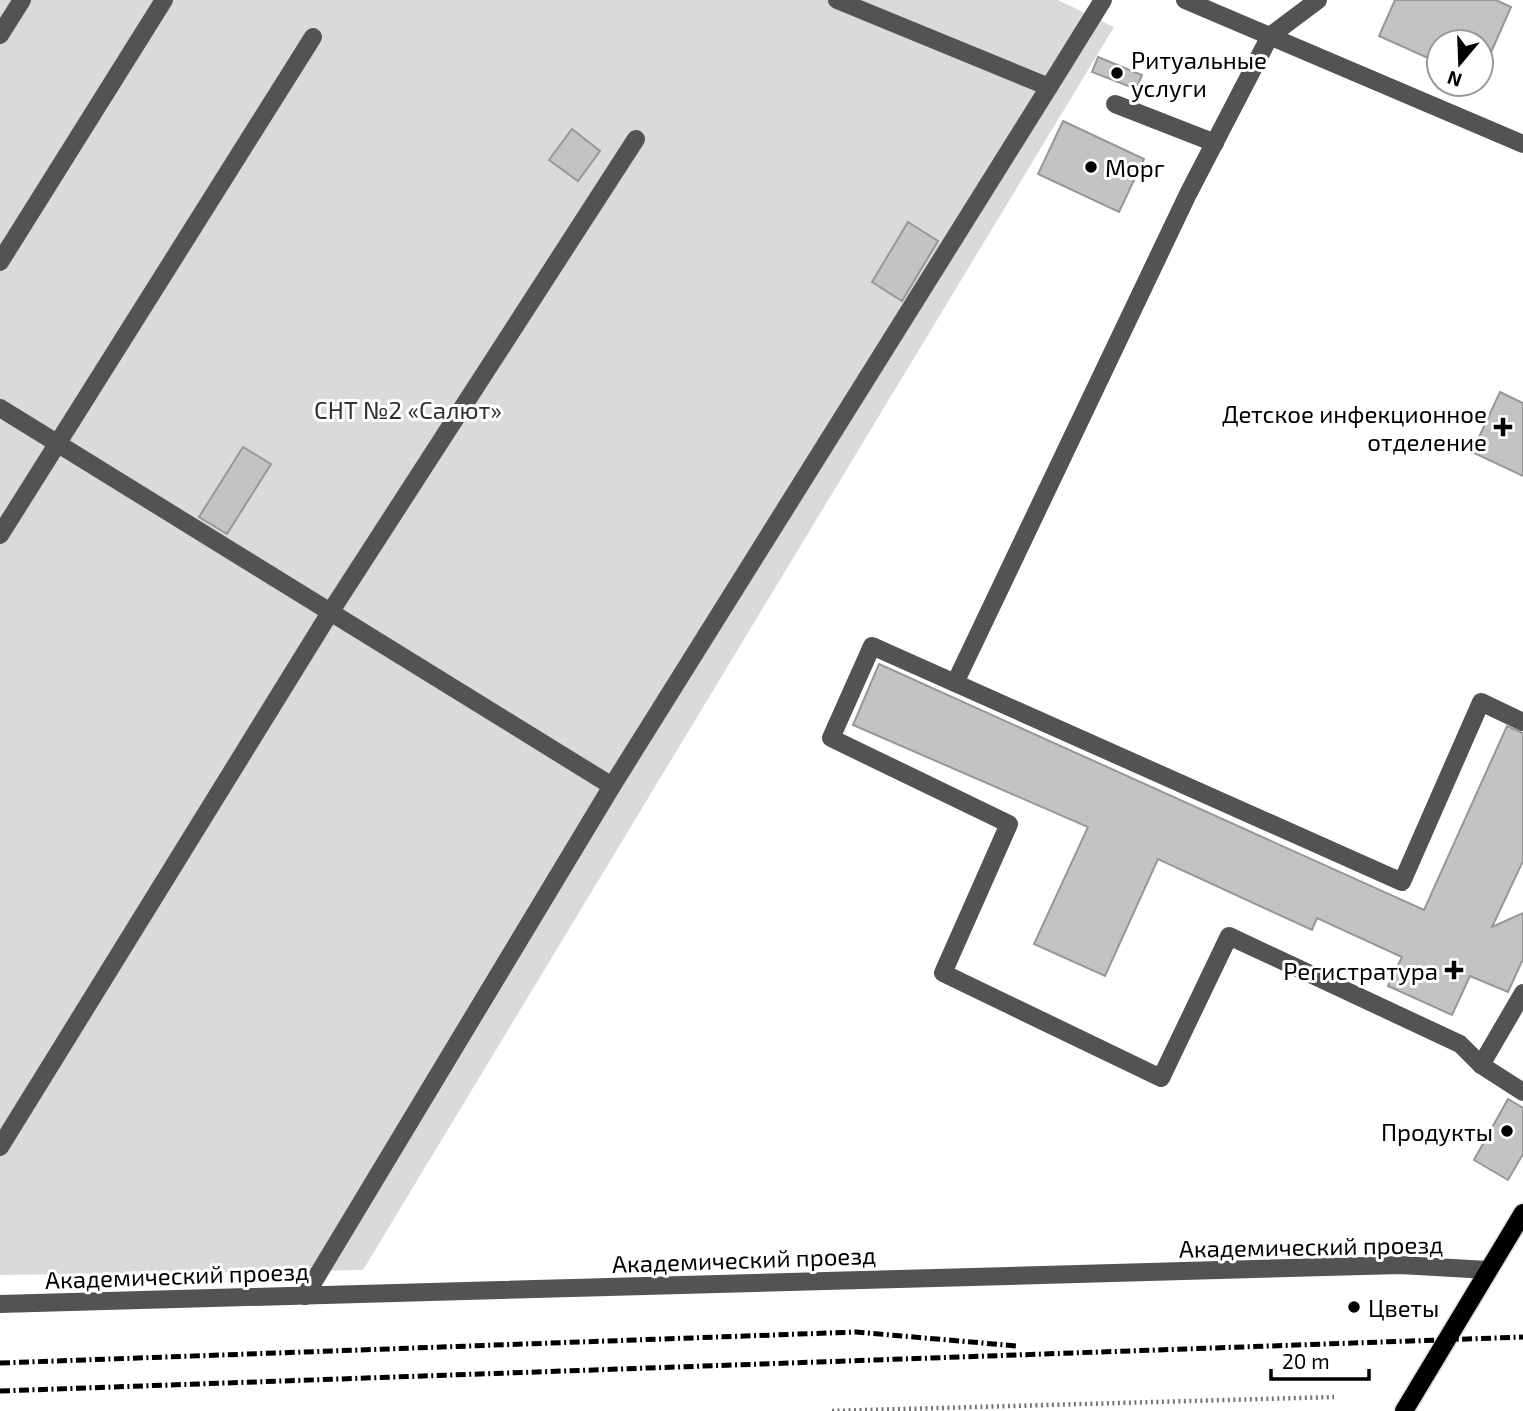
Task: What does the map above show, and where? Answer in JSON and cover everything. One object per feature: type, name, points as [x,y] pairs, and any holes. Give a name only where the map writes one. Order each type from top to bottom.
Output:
[{"type":"main road","points":[[1404,1411],[1488,1270],[1520,1223]]},
{"type":"street","points":[[0,35],[22,0]]},
{"type":"street","points":[[0,262],[164,0]]},
{"type":"street","points":[[837,0],[1049,87]]},
{"type":"street","points":[[305,1296],[612,786],[1103,0]]},
{"type":"street","points":[[1185,0],[1523,144]]},
{"type":"street","points":[[955,682],[1215,143],[1270,36],[1318,0]]},
{"type":"street","points":[[0,535],[313,37]]},
{"type":"street","points":[[1115,104],[1215,143]]},
{"type":"street","points":[[0,1147],[331,611],[636,139]]},
{"type":"street","points":[[0,408],[612,786]]},
{"type":"street","points":[[1523,722],[1481,702],[1402,882],[872,646],[831,738],[1009,824],[943,973],[1161,1078],[1229,936],[1460,1044],[1481,1065],[1523,1092]]},
{"type":"street","points":[[1481,1065],[1523,993]]},
{"type":"street","name":"Академический проезд","points":[[0,1304],[1400,1265],[1488,1270]]},
{"type":"path","points":[[832,1411],[1334,1397]]},
{"type":"green space","name":"СНТ №2 «Салют»","points":[[0,0],[1058,0],[1114,27],[363,1270],[0,1275]]},
{"type":"building","points":[[1395,0],[1496,0],[1511,7],[1495,43],[1495,28],[1425,28],[1425,57],[1379,36]]},
{"type":"building","name":"Ритуальные услуги","points":[[1098,57],[1142,75],[1136,89],[1092,72]]},
{"type":"building","name":"Морг","points":[[1063,121],[1144,159],[1119,212],[1038,174]]},
{"type":"building","points":[[572,129],[600,151],[578,181],[549,160]]},
{"type":"building","points":[[908,222],[938,241],[902,301],[872,282]]},
{"type":"building","name":"Детское инфекционное отделение","points":[[1500,392],[1523,403],[1523,476],[1472,452]]},
{"type":"building","points":[[243,447],[271,464],[227,534],[199,517]]},
{"type":"building","points":[[879,664],[1424,910],[1507,726],[1523,733],[1523,861],[1492,927],[1523,913],[1523,959],[1508,992],[1470,976],[1452,1015],[1388,986],[1402,957],[1317,918],[1312,930],[1158,859],[1105,976],[1034,944],[1088,827],[853,725]]},
{"type":"building","name":"Продукты","points":[[1508,1099],[1523,1108],[1523,1154],[1508,1180],[1474,1160]]},
{"type":"railway","points":[[0,1363],[856,1332],[1017,1346]]},
{"type":"railway","points":[[0,1391],[1523,1337]]},
{"type":"place","name":"Ритуальные услуги","points":[[1117,73]]},
{"type":"place","name":"Морг","points":[[1091,167]]},
{"type":"place","name":"Детское инфекционное отделение","points":[[1503,427]]},
{"type":"place","name":"Регистратура","points":[[1454,970]]},
{"type":"place","name":"Продукты","points":[[1507,1131]]},
{"type":"place","name":"Цветы","points":[[1354,1307]]}]
